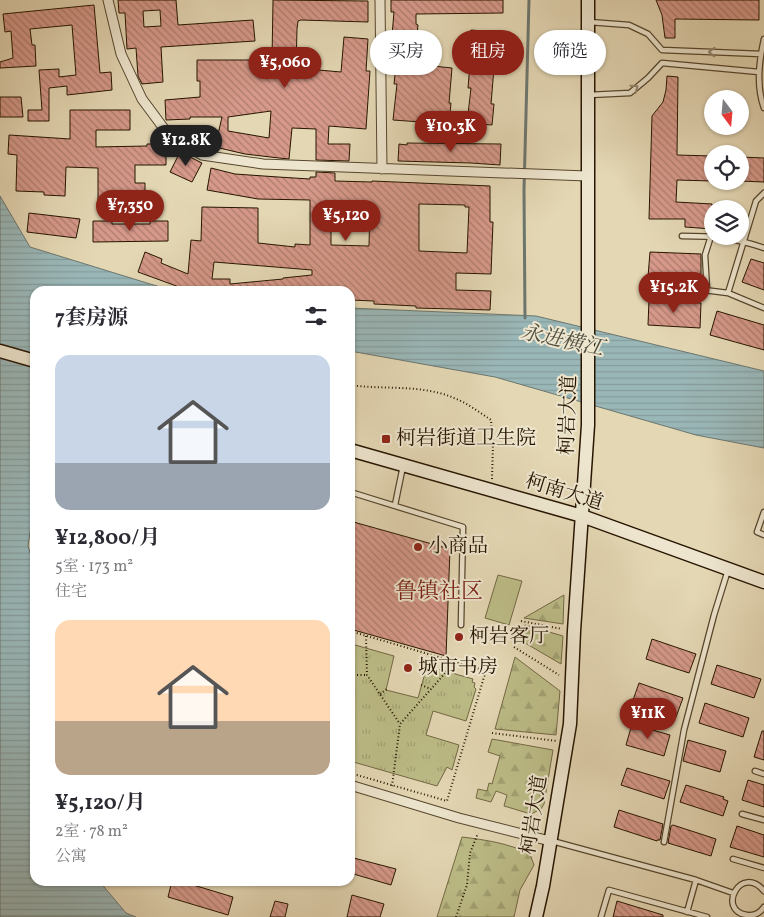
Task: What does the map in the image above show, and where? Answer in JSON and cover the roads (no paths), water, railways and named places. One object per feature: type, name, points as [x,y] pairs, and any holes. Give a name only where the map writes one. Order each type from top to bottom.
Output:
[{"type":"street","points":[[108,0],[121,54],[142,99],[168,134],[202,155],[255,163],[587,176]]},
{"type":"street","points":[[380,0],[382,169]]},
{"type":"street","name":"柯岩大道","points":[[536,917],[567,742],[588,425],[590,326],[587,176],[588,0]]},
{"type":"street","points":[[0,351],[30,360]]},
{"type":"street","name":"柯南大道","points":[[355,451],[582,516],[764,582]]},
{"type":"street","points":[[355,787],[550,841]]},
{"type":"lane","points":[[588,22],[629,26],[648,34],[662,50],[760,54]]},
{"type":"lane","points":[[764,39],[760,54],[759,72],[760,95],[764,108]]},
{"type":"lane","points":[[588,96],[630,93],[662,63],[759,72]]},
{"type":"lane","points":[[749,224],[756,202],[764,193]]},
{"type":"lane","points":[[682,236],[704,236]]},
{"type":"lane","points":[[749,242],[764,248]]},
{"type":"lane","points":[[706,290],[705,255],[708,245]]},
{"type":"lane","points":[[728,293],[742,245]]},
{"type":"lane","points":[[656,284],[728,293],[764,308]]},
{"type":"lane","points":[[395,505],[403,465]]},
{"type":"lane","points":[[355,493],[462,527],[461,625]]},
{"type":"lane","points":[[764,512],[757,532],[764,534]]},
{"type":"lane","points":[[664,842],[684,730],[728,569]]},
{"type":"lane","points":[[755,771],[764,774]]},
{"type":"lane","points":[[742,814],[764,820]]},
{"type":"lane","points":[[550,841],[696,880],[733,893]]},
{"type":"lane","points":[[732,859],[764,868]]},
{"type":"lane","points":[[687,912],[696,880]]},
{"type":"lane","points":[[764,890],[756,883],[745,882],[736,888],[733,893],[734,907],[745,916],[756,914],[764,907]]},
{"type":"lane","points":[[601,917],[608,890],[707,917]]},
{"type":"water","points":[[0,196],[30,247],[157,286],[30,286],[30,533],[28,546],[30,552],[30,886],[103,886],[126,913],[136,917],[0,917]]},
{"type":"water","name":"永进横江","points":[[355,308],[536,316],[764,371],[764,448],[696,435],[495,377],[355,352]]},
{"type":"waterway","name":"永进横江","points":[[525,318],[524,190],[529,0]]},
{"type":"place","name":"柯岩街道卫生院","points":[[386,439]]},
{"type":"place","name":"小商品","points":[[418,547]]},
{"type":"place","name":"柯岩客厅","points":[[459,637]]},
{"type":"place","name":"城市书房","points":[[408,668]]},
{"type":"district","name":"鲁镇社区","points":[[439,592]]}]
